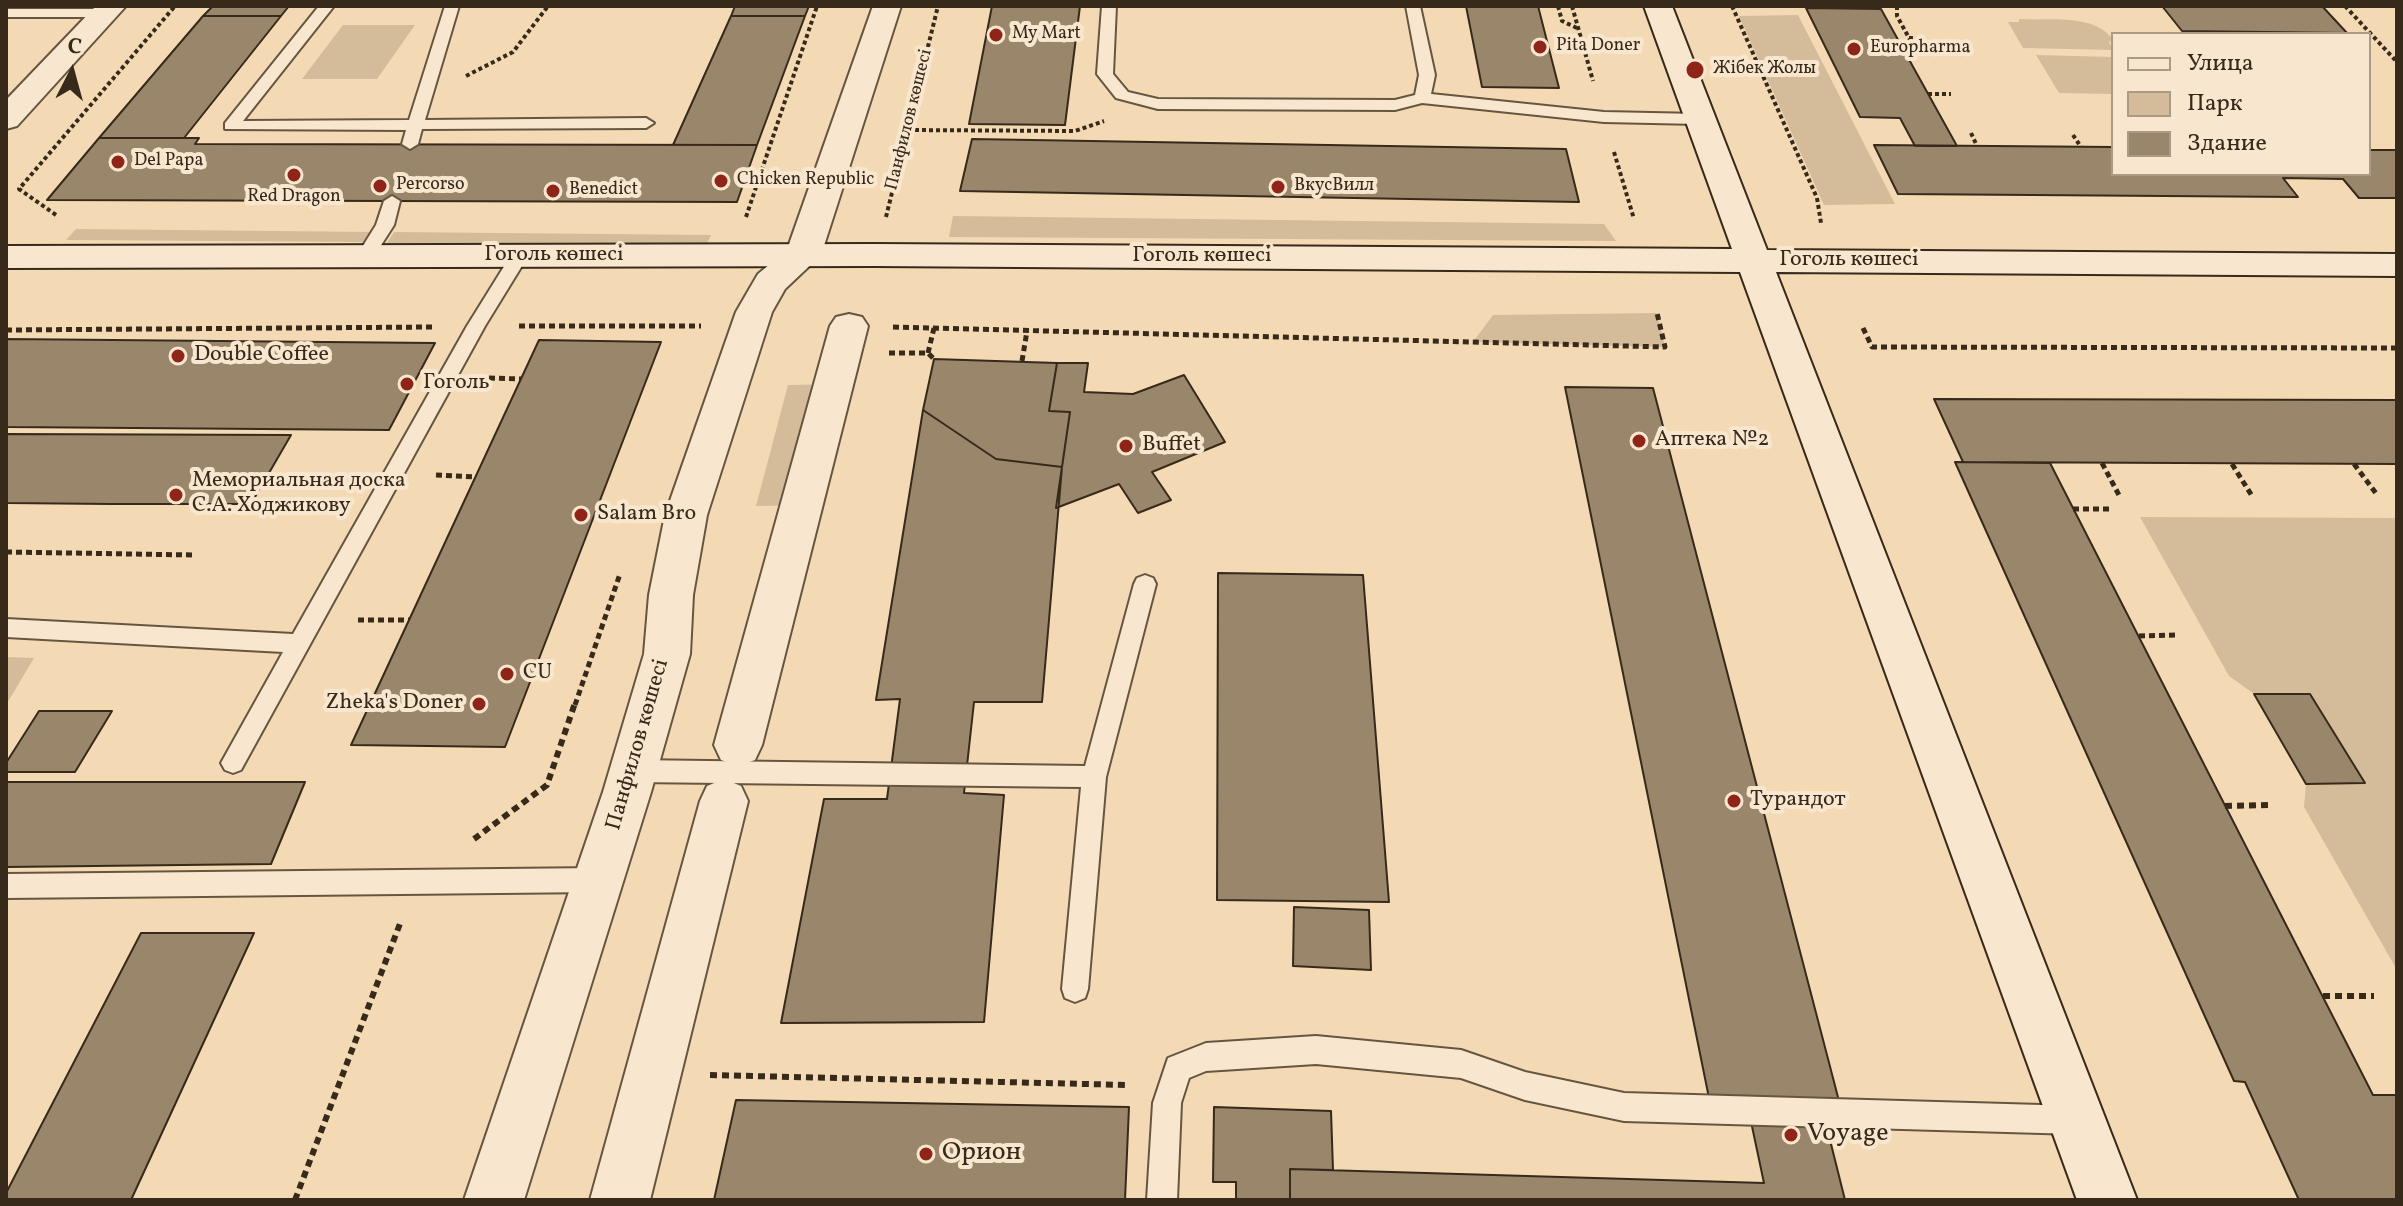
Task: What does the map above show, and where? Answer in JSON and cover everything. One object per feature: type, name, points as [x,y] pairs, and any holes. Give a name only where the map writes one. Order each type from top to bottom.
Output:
[{"type":"main road","points":[[807,240],[887,6]]},
{"type":"main road","points":[[1658,6],[2107,1200]]},
{"type":"main road","points":[[6,119],[109,10]]},
{"type":"main road","name":"Гоголь көшесі","points":[[6,257],[519,256],[807,240],[1752,261],[2397,265]]},
{"type":"main road","name":"Панфилов көшесі","points":[[494,1200],[599,880],[667,654],[671,595],[686,515],[754,312],[771,282],[807,240]]},
{"type":"main road","points":[[738,745],[849,326]]},
{"type":"main road","points":[[620,1200],[724,801]]},
{"type":"lane","points":[[327,6],[231,126],[646,123]]},
{"type":"lane","points":[[410,144],[452,6]]},
{"type":"lane","points":[[1109,6],[1105,74],[1122,95],[1158,104],[1395,105],[1422,98],[1604,117],[1699,119]]},
{"type":"lane","points":[[1413,6],[1427,75],[1422,98]]},
{"type":"lane","points":[[6,13],[109,10]]},
{"type":"lane","points":[[365,257],[385,225],[392,201]]},
{"type":"lane","points":[[233,763],[476,326],[519,256]]},
{"type":"lane","points":[[1075,989],[1094,777],[1145,584]]},
{"type":"lane","points":[[6,628],[301,644]]},
{"type":"lane","points":[[633,771],[1094,777]]},
{"type":"lane","points":[[6,886],[599,880]]},
{"type":"lane","points":[[1162,1200],[1167,1103],[1178,1068],[1206,1057],[1316,1050],[1461,1064],[1525,1086],[1624,1107],[2077,1120]]},
{"type":"path","points":[[56,215],[19,189],[175,6]]},
{"type":"path","points":[[427,86],[476,74],[513,52],[548,6]]},
{"type":"path","points":[[743,226],[817,6]]},
{"type":"path","name":"Панфилов көшесі","points":[[884,225],[938,6]]},
{"type":"path","points":[[1558,6],[1562,21],[1579,29]]},
{"type":"path","points":[[1572,6],[1594,82]]},
{"type":"path","points":[[1732,6],[1817,198],[1822,225]]},
{"type":"path","points":[[1897,6],[1897,16],[1909,38]]},
{"type":"path","points":[[2345,6],[2369,32]]},
{"type":"path","points":[[2371,34],[2397,62]]},
{"type":"path","points":[[1897,38],[1922,38]]},
{"type":"path","points":[[1928,94],[1951,94]]},
{"type":"path","points":[[908,130],[1075,131],[1158,104]]},
{"type":"path","points":[[1971,133],[1977,146]]},
{"type":"path","points":[[2073,135],[2081,147]]},
{"type":"path","points":[[1611,140],[1635,222]]},
{"type":"path","points":[[849,326],[1665,347],[1657,313]]},
{"type":"path","points":[[6,330],[706,326],[701,341]]},
{"type":"path","points":[[934,328],[928,353],[934,359]]},
{"type":"path","points":[[1863,328],[1872,347],[2397,348]]},
{"type":"path","points":[[1022,361],[1027,331]]},
{"type":"path","points":[[2102,463],[2120,497]]},
{"type":"path","points":[[2232,464],[2252,496]]},
{"type":"path","points":[[2354,464],[2378,496]]},
{"type":"path","points":[[2073,509],[2112,509]]},
{"type":"path","points":[[6,552],[194,555]]},
{"type":"path","points":[[295,1200],[416,882],[547,785],[624,563]]},
{"type":"path","points":[[314,619],[409,620]]},
{"type":"path","points":[[2139,636],[2179,635]]},
{"type":"path","points":[[2225,806],[2271,805]]},
{"type":"path","points":[[2323,996],[2374,996]]},
{"type":"path","points":[[653,1074],[1173,1087]]},
{"type":"green space","points":[[1798,15],[1895,204],[1824,205],[1739,16]]},
{"type":"green space","points":[[2019,19],[2083,22],[2105,31],[2111,38],[2111,50],[2023,48],[2008,22],[2019,22]]},
{"type":"green space","points":[[343,25],[415,25],[377,79],[302,79]]},
{"type":"green space","points":[[2036,55],[2111,57],[2111,94],[2059,93]]},
{"type":"green space","points":[[953,216],[1604,224],[1616,241],[949,237]]},
{"type":"green space","points":[[76,229],[375,232],[368,242],[66,240]]},
{"type":"green space","points":[[394,232],[711,235],[706,246],[387,243]]},
{"type":"green space","points":[[1657,313],[1665,347],[1473,342],[1493,315]]},
{"type":"green space","points":[[846,384],[819,505],[756,506],[788,385]]},
{"type":"green space","points":[[2140,517],[2397,518],[2397,970],[2304,807],[2306,784],[2364,782],[2310,694],[2254,694],[2229,676]]},
{"type":"green space","points":[[6,657],[34,658],[6,705]]},
{"type":"building","points":[[213,6],[289,6],[281,16],[203,16]]},
{"type":"building","points":[[735,6],[809,6],[805,16],[731,16]]},
{"type":"building","points":[[992,6],[1080,6],[1065,125],[969,124]]},
{"type":"building","points":[[1466,6],[1538,6],[1559,88],[1482,87]]},
{"type":"building","points":[[2162,6],[2322,6],[2346,32],[2264,32],[2182,31]]},
{"type":"building","points":[[1806,8],[1881,9],[1957,146],[1915,146],[1900,118],[1860,117]]},
{"type":"building","points":[[203,16],[281,16],[184,138],[99,138]]},
{"type":"building","points":[[731,16],[805,16],[757,145],[673,145]]},
{"type":"building","points":[[99,138],[199,138],[195,144],[757,145],[737,202],[47,200]]},
{"type":"building","points":[[972,139],[1566,149],[1579,202],[960,191]]},
{"type":"building","points":[[1874,145],[2111,147],[2111,176],[2371,176],[2371,150],[2397,150],[2397,198],[2359,198],[2343,179],[2283,178],[2298,197],[1898,194]]},
{"type":"building","points":[[6,339],[435,343],[389,430],[6,427]]},
{"type":"building","points":[[539,340],[661,342],[505,747],[351,745]]},
{"type":"building","points":[[934,359],[1057,363],[1049,411],[1070,412],[1062,467],[996,459],[923,410]]},
{"type":"building","points":[[1057,363],[1088,363],[1084,392],[1133,394],[1184,375],[1225,442],[1152,472],[1171,500],[1138,513],[1119,484],[1056,508],[1070,412],[1049,411]]},
{"type":"building","points":[[1565,387],[1653,388],[1839,1101],[1709,1098]]},
{"type":"building","points":[[1934,399],[2397,400],[2397,464],[1963,462]]},
{"type":"building","points":[[923,410],[996,459],[1062,467],[1042,702],[974,702],[964,793],[1004,795],[984,1022],[781,1023],[824,799],[887,799],[900,699],[876,700]]},
{"type":"building","points":[[6,434],[291,435],[251,504],[111,504],[6,503]]},
{"type":"building","points":[[1955,462],[2050,463],[2373,1095],[2397,1095],[2397,1200],[2299,1200],[2245,1082],[2234,1081]]},
{"type":"building","points":[[1218,573],[1363,575],[1389,902],[1217,900]]},
{"type":"building","points":[[2254,694],[2310,694],[2365,783],[2306,784]]},
{"type":"building","points":[[39,711],[112,711],[75,772],[6,772],[6,763]]},
{"type":"building","points":[[6,782],[305,782],[271,864],[6,867]]},
{"type":"building","points":[[1294,907],[1369,910],[1371,970],[1293,966]]},
{"type":"building","points":[[141,933],[254,933],[131,1200],[6,1200],[6,1193]]},
{"type":"building","name":"Voyage","points":[[1746,1098],[1820,1100],[1845,1200],[1290,1200],[1290,1169],[1764,1183]]},
{"type":"building","name":"Орион","points":[[736,1100],[1129,1107],[1125,1200],[714,1200]]},
{"type":"building","points":[[1214,1107],[1331,1111],[1333,1170],[1290,1169],[1290,1200],[1236,1200],[1236,1182],[1213,1182]]},
{"type":"place","name":"My Mart","points":[[996,35]]},
{"type":"place","name":"Pita Doner","points":[[1540,47]]},
{"type":"place","name":"Europharma","points":[[1854,49]]},
{"type":"place","name":"Жібек Жолы","points":[[1695,70]]},
{"type":"place","name":"Del Papa","points":[[118,162]]},
{"type":"place","name":"Red Dragon","points":[[294,175]]},
{"type":"place","name":"Chicken Republic","points":[[721,181]]},
{"type":"place","name":"Percorso","points":[[380,186]]},
{"type":"place","name":"ВкусВилл","points":[[1278,187]]},
{"type":"place","name":"Benedict","points":[[553,191]]},
{"type":"place","name":"Double Coffee","points":[[178,356]]},
{"type":"place","name":"Гоголь","points":[[407,384]]},
{"type":"place","name":"Аптека №2","points":[[1639,441]]},
{"type":"place","name":"Buffet","points":[[1126,446]]},
{"type":"place","name":"Мемориальная доска С.А. Ходжикову","points":[[176,495]]},
{"type":"place","name":"Salam Bro","points":[[581,515]]},
{"type":"place","name":"CU","points":[[507,674]]},
{"type":"place","name":"Zheka's Doner","points":[[479,704]]},
{"type":"place","name":"Турандот","points":[[1734,801]]},
{"type":"place","name":"Voyage","points":[[1791,1135]]},
{"type":"place","name":"Орион","points":[[926,1154]]}]
